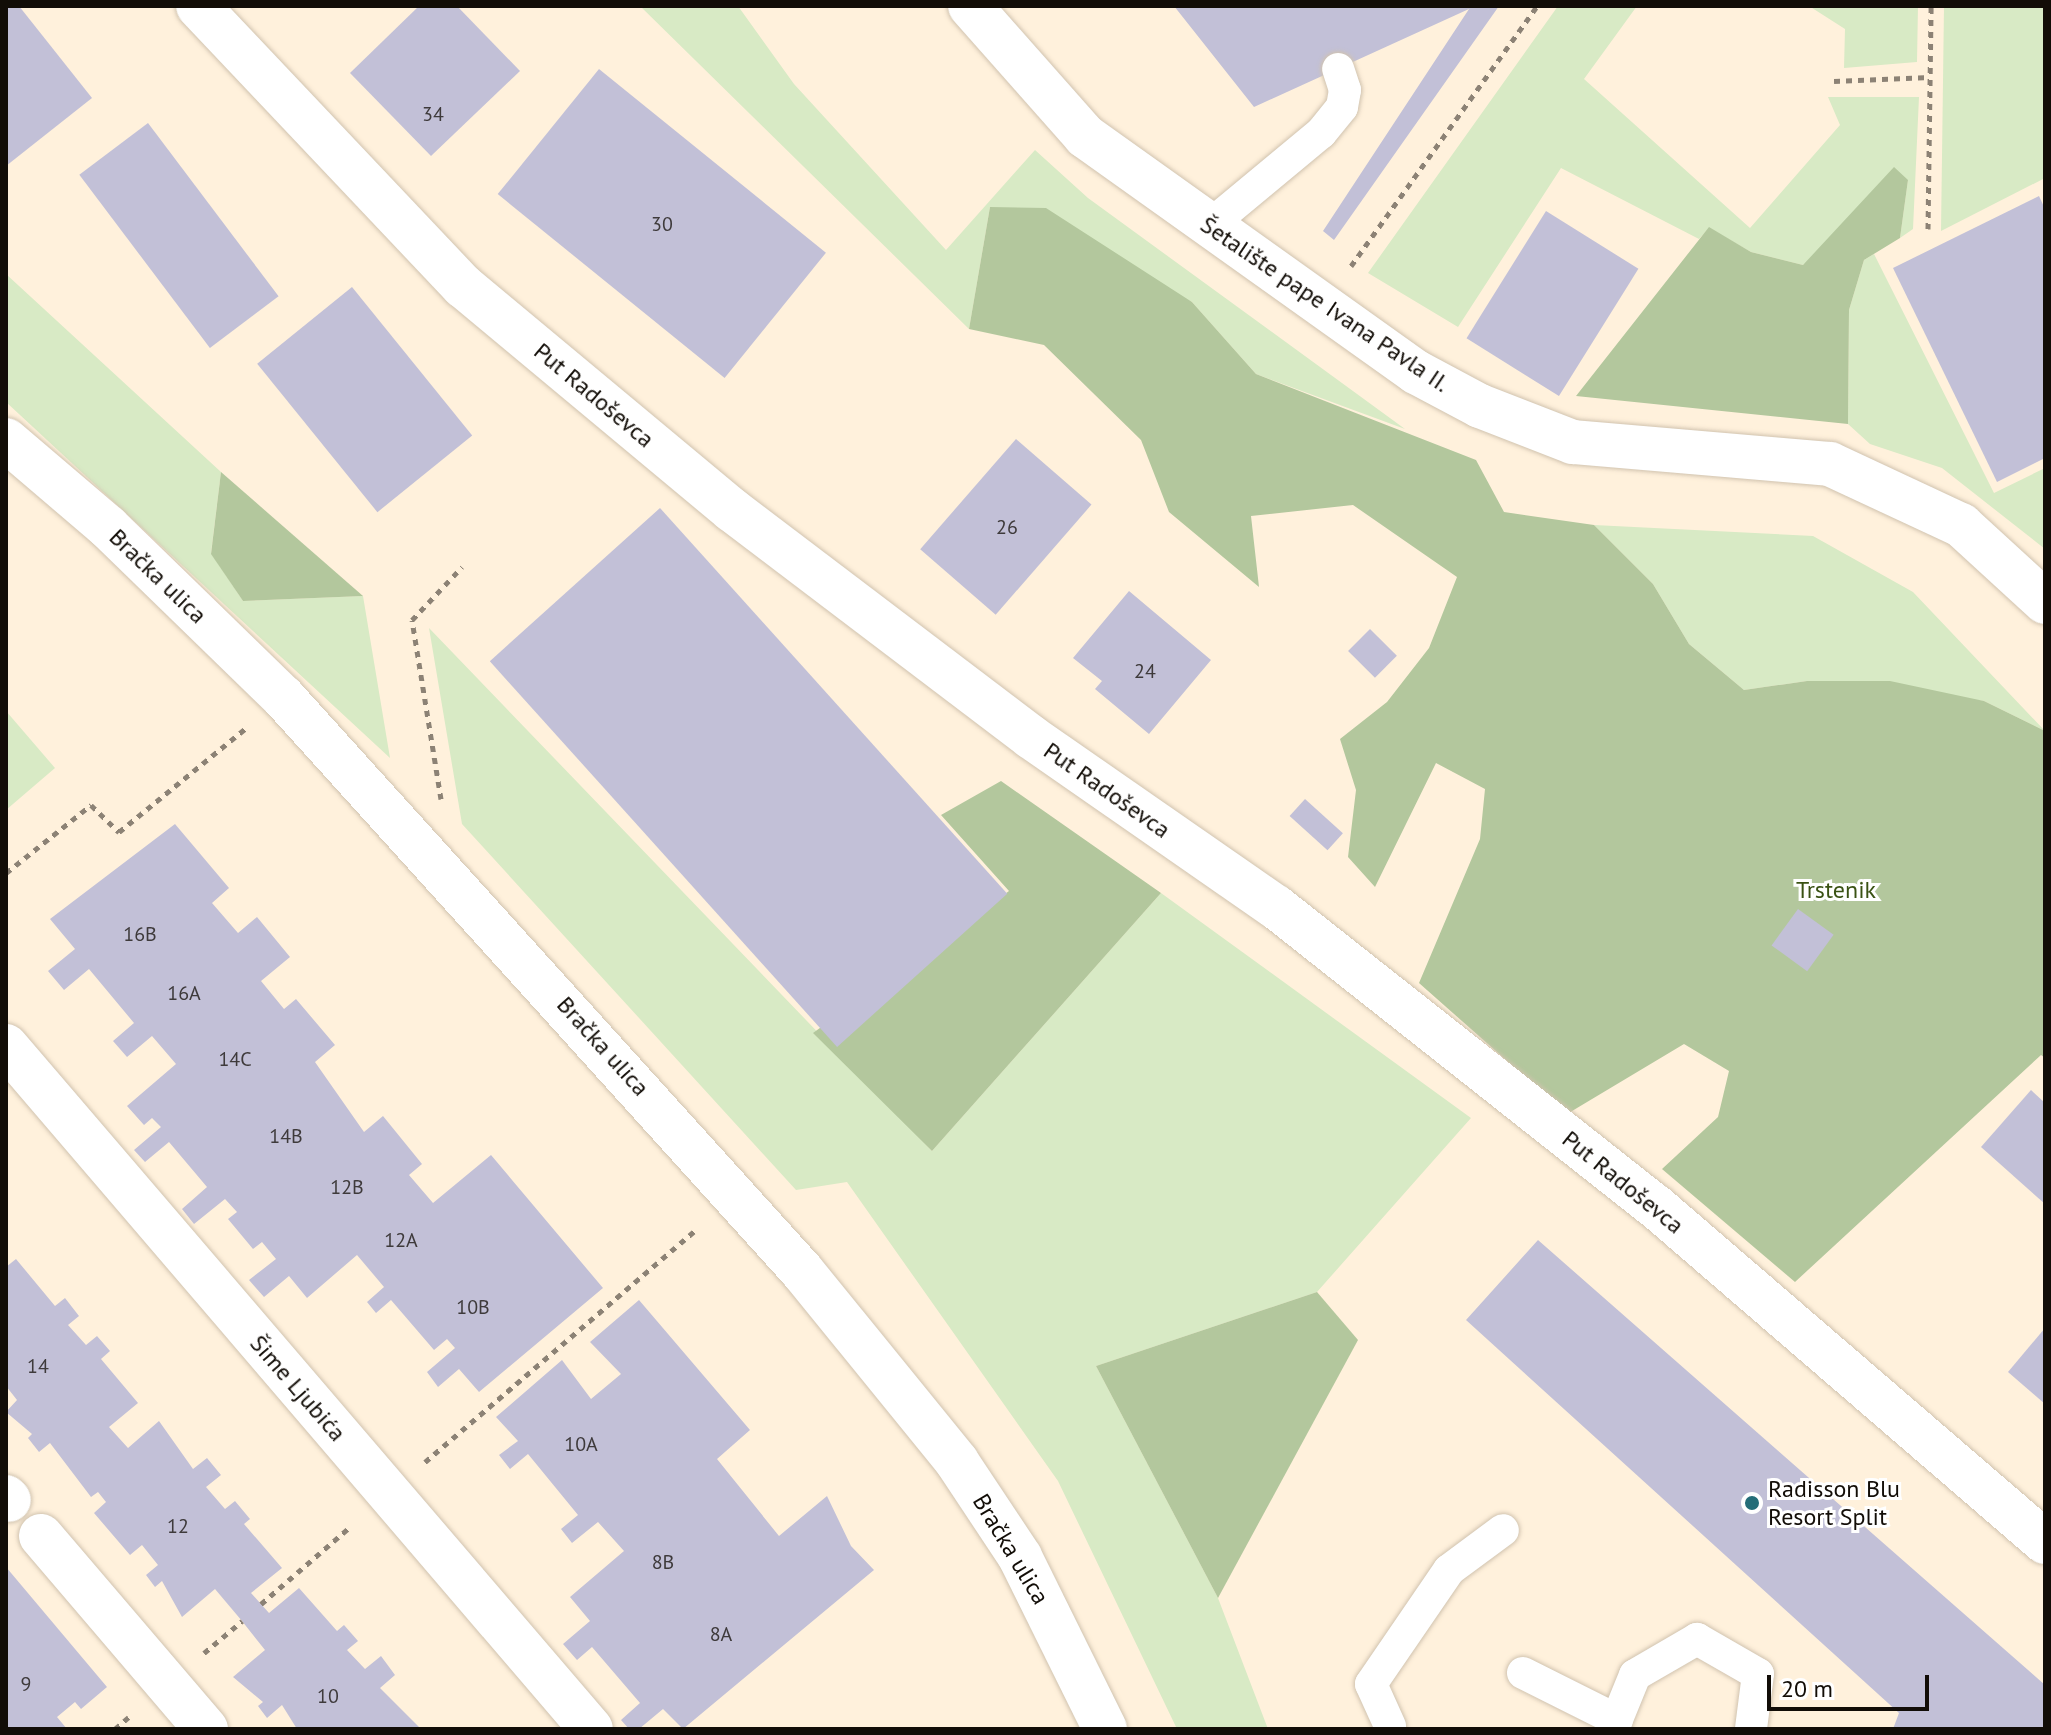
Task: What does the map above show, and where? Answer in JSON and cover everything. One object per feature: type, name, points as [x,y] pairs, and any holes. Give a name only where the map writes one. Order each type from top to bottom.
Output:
[{"type":"street","name":"Put Radoševca","points":[[198,6],[475,296],[732,510],[1031,737],[1276,907],[1655,1206],[2045,1542]]},
{"type":"street","name":"Šetalište pape Ivana Pavla II.","points":[[970,6],[1085,136],[1416,372],[1480,406],[1573,442],[1830,464],[1961,525],[2045,602]]},
{"type":"street","name":"Bračka ulica","points":[[6,440],[108,527],[283,697],[430,854],[736,1196],[957,1462],[1020,1557],[1105,1729]]},
{"type":"street","name":"Šime Ljubića","points":[[6,1046],[591,1729]]},
{"type":"street","points":[[41,1536],[206,1729]]},
{"type":"lane","points":[[1210,225],[1321,133],[1342,107],[1345,90],[1338,69]]},
{"type":"lane","points":[[1390,1726],[1371,1684],[1449,1570],[1503,1530]]},
{"type":"lane","points":[[1523,1673],[1615,1725],[1635,1675],[1697,1639],[1758,1674],[1751,1729]]},
{"type":"path","points":[[1346,273],[1537,6]]},
{"type":"path","points":[[1928,229],[1931,6]]},
{"type":"path","points":[[1834,81],[1930,77]]},
{"type":"path","points":[[430,854],[443,791],[412,620],[462,567]]},
{"type":"path","points":[[6,873],[91,805],[119,832],[283,697]]},
{"type":"path","points":[[261,1604],[736,1196]]},
{"type":"green space","points":[[640,6],[738,6],[794,84],[946,250],[1035,150],[1088,198],[1405,429],[1256,374],[1192,302],[990,207],[969,329]]},
{"type":"green space","points":[[1558,6],[1637,6],[1584,79],[1750,228],[1840,125],[1828,97],[1919,97],[1913,229],[1900,238],[1908,180],[1803,265],[1751,252],[1709,228],[1699,239],[1561,168],[1458,327],[1368,273]]},
{"type":"green space","points":[[1809,6],[1918,6],[1917,62],[1844,68],[1845,29]]},
{"type":"green space","points":[[1944,6],[2045,6],[2045,178],[1941,231]]},
{"type":"green space","points":[[1894,167],[1908,180],[1900,238],[1864,260],[1849,310],[1848,424],[1576,396],[1709,227],[1751,252],[1803,265]]},
{"type":"green space","name":"Trstenik","points":[[990,207],[1046,208],[1192,302],[1256,374],[1476,460],[1504,512],[1594,525],[1653,584],[1689,644],[1744,690],[1807,681],[1890,681],[1984,701],[2045,731],[2045,1058],[2041,1055],[1795,1282],[1662,1169],[1718,1117],[1729,1071],[1684,1044],[1567,1114],[1419,983],[1480,839],[1485,789],[1436,763],[1375,887],[1348,857],[1356,790],[1340,739],[1387,702],[1429,648],[1457,577],[1353,505],[1251,516],[1259,587],[1169,512],[1141,440],[1044,345],[969,329]]},
{"type":"green space","points":[[1874,254],[1994,493],[2045,468],[2045,549],[1942,468],[1870,444],[1848,424],[1849,310],[1864,260]]},
{"type":"green space","points":[[6,274],[221,472],[211,553],[243,601],[363,596],[390,758],[6,402]]},
{"type":"green space","points":[[221,472],[363,596],[243,601],[211,554]]},
{"type":"green space","points":[[1594,525],[1813,536],[1913,592],[2045,731],[1984,701],[1807,681],[1744,690],[1689,644],[1653,584]]},
{"type":"green space","points":[[429,628],[932,1151],[1161,893],[1471,1118],[1317,1292],[1096,1366],[1218,1598],[1268,1729],[1177,1729],[1058,1481],[847,1182],[796,1190],[462,824]]},
{"type":"green space","points":[[6,711],[55,768],[6,810]]},
{"type":"green space","points":[[1001,781],[1161,893],[932,1151],[813,1033],[1009,891],[941,815]]},
{"type":"green space","points":[[1317,1292],[1358,1340],[1218,1598],[1096,1366]]},
{"type":"building","points":[[6,6],[19,6],[92,98],[6,166]]},
{"type":"building","points":[[419,6],[457,6],[520,71],[431,156],[350,73]]},
{"type":"building","points":[[1174,6],[1499,6],[1334,240],[1323,231],[1469,9],[1254,107]]},
{"type":"building","points":[[599,69],[826,253],[725,378],[498,194]]},
{"type":"building","points":[[148,123],[279,296],[210,348],[79,175]]},
{"type":"building","points":[[2039,196],[2045,209],[2045,458],[1997,482],[1893,268]]},
{"type":"building","points":[[1546,211],[1638,269],[1559,396],[1467,338]]},
{"type":"building","points":[[352,287],[472,435],[377,512],[257,364]]},
{"type":"building","points":[[1016,439],[1091,505],[996,615],[920,549]]},
{"type":"building","points":[[660,508],[1007,894],[837,1047],[490,661]]},
{"type":"building","points":[[1129,591],[1211,660],[1149,734],[1095,689],[1102,681],[1073,658]]},
{"type":"building","points":[[1370,629],[1397,656],[1375,678],[1348,651]]},
{"type":"building","points":[[1305,799],[1343,833],[1328,850],[1290,816]]},
{"type":"building","points":[[175,824],[229,888],[212,903],[238,933],[257,917],[290,957],[261,981],[284,1009],[296,999],[335,1045],[315,1062],[364,1132],[383,1116],[422,1164],[409,1175],[433,1203],[491,1155],[603,1288],[479,1392],[459,1369],[438,1387],[427,1372],[455,1348],[447,1339],[434,1350],[391,1300],[376,1313],[367,1302],[384,1287],[357,1255],[307,1298],[289,1276],[264,1297],[249,1280],[276,1259],[262,1242],[253,1249],[228,1219],[237,1212],[225,1199],[194,1224],[182,1209],[207,1187],[169,1142],[145,1162],[134,1150],[161,1127],[152,1118],[144,1125],[127,1106],[176,1064],[152,1036],[127,1057],[113,1041],[134,1023],[89,969],[64,990],[48,971],[75,949],[50,919]]},
{"type":"building","points":[[1798,909],[1834,935],[1807,971],[1772,945]]},
{"type":"building","points":[[2031,1090],[2045,1103],[2045,1204],[1981,1147]]},
{"type":"building","name":"Radisson Blu Resort Split","points":[[1538,1240],[2045,1685],[2045,1729],[1893,1729],[1899,1713],[1466,1320]]},
{"type":"building","points":[[16,1259],[55,1306],[65,1298],[79,1316],[68,1325],[86,1345],[97,1336],[110,1351],[101,1359],[138,1403],[109,1427],[128,1448],[159,1421],[193,1469],[207,1458],[221,1475],[206,1487],[225,1509],[235,1501],[250,1519],[244,1524],[282,1568],[251,1593],[269,1613],[299,1588],[337,1631],[344,1625],[358,1641],[347,1650],[365,1669],[381,1656],[395,1675],[380,1688],[421,1729],[297,1729],[282,1705],[267,1718],[258,1706],[263,1702],[233,1677],[265,1650],[215,1589],[182,1617],[162,1581],[155,1587],[146,1575],[158,1565],[142,1545],[130,1555],[94,1513],[106,1502],[98,1492],[91,1497],[50,1443],[39,1452],[28,1438],[32,1434],[6,1412],[17,1400],[6,1386],[6,1267]]},
{"type":"building","points":[[639,1300],[750,1430],[717,1459],[779,1536],[827,1496],[851,1546],[874,1570],[683,1729],[663,1709],[639,1729],[629,1729],[621,1720],[640,1703],[592,1647],[577,1660],[563,1644],[590,1621],[570,1597],[624,1551],[598,1522],[572,1543],[561,1529],[578,1515],[528,1454],[510,1469],[499,1455],[518,1441],[496,1417],[562,1360],[591,1399],[621,1374],[590,1342]]},
{"type":"building","points":[[2045,1328],[2045,1404],[2008,1372]]},
{"type":"building","points":[[6,1567],[107,1687],[81,1709],[75,1702],[57,1717],[67,1729],[6,1729]]},
{"type":"place","name":"Radisson Blu Resort Split","points":[[1752,1503]]}]
